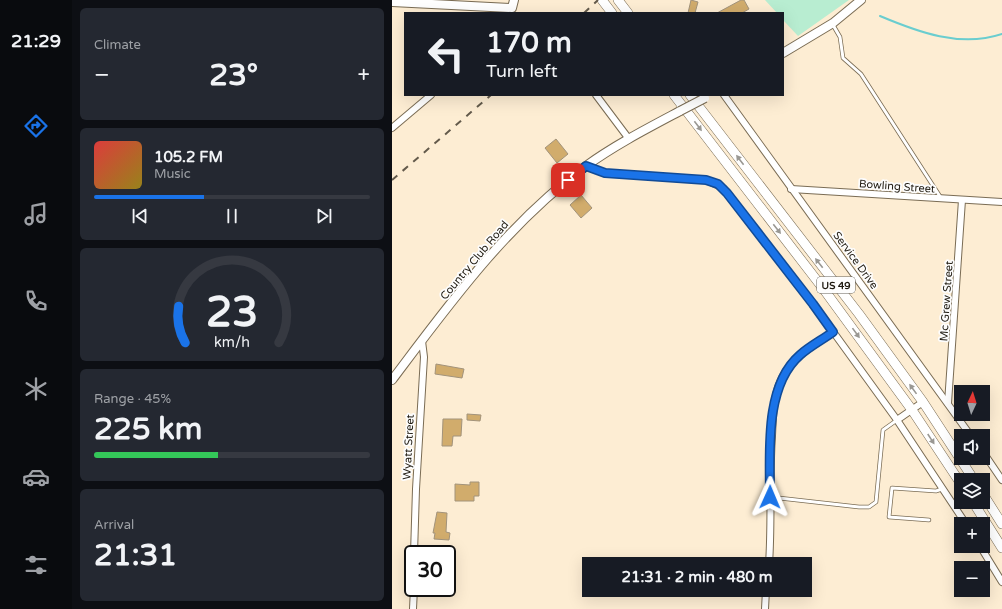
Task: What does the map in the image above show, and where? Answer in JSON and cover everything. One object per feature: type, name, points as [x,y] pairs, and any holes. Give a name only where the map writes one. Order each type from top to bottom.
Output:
[{"type":"main road","points":[[602,0],[611,12]]},
{"type":"main road","points":[[618,0],[627,12]]},
{"type":"main road","name":"US 49","points":[[675,96],[825,291],[912,410],[954,473]]},
{"type":"main road","name":"US 49","points":[[691,96],[858,314],[923,402],[969,473]]},
{"type":"main road","points":[[990,505],[1002,524]]},
{"type":"main road","points":[[977,509],[1002,548]]},
{"type":"street","points":[[784,52],[833,23],[861,0]]},
{"type":"street","points":[[392,2],[512,7]]},
{"type":"street","points":[[392,128],[430,96]]},
{"type":"street","points":[[597,96],[629,139]]},
{"type":"street","name":"Country Club Road","points":[[392,380],[463,287],[508,234],[559,188],[586,166],[629,139],[708,96]]},
{"type":"street","name":"Service Drive","points":[[725,96],[966,429]]},
{"type":"street","points":[[586,166],[605,173],[706,180],[718,184],[750,222],[833,332],[897,420],[962,517]]},
{"type":"street","name":"Bowling Street","points":[[791,189],[1002,202]]},
{"type":"street","name":"Mc Grew Street","points":[[948,403],[962,200]]},
{"type":"street","points":[[769,557],[773,418],[778,388],[783,376],[800,354],[833,332]]},
{"type":"street","name":"Wyatt Street","points":[[414,545],[424,357],[422,341]]},
{"type":"street","points":[[897,420],[923,402]]},
{"type":"street","points":[[990,462],[1002,480]]},
{"type":"street","points":[[984,553],[1002,582]]},
{"type":"street","points":[[413,609],[414,597]]},
{"type":"street","points":[[764,609],[765,597]]},
{"type":"lane","points":[[833,23],[840,37],[843,58],[861,74],[941,198]]},
{"type":"lane","points":[[770,497],[869,507],[876,502],[883,430],[897,420]]},
{"type":"lane","points":[[928,520],[889,517],[892,488],[936,491],[944,489]]},
{"type":"green space","points":[[765,0],[849,0],[798,36],[784,21],[784,12],[776,12]]},
{"type":"building","points":[[691,0],[698,2],[695,12],[688,12]]},
{"type":"building","points":[[741,0],[744,0],[749,9],[744,12],[719,12]]},
{"type":"building","points":[[556,139],[568,154],[557,163],[545,148]]},
{"type":"building","points":[[581,195],[592,208],[581,218],[570,205]]},
{"type":"building","points":[[436,364],[464,369],[462,378],[435,374]]},
{"type":"building","points":[[467,414],[481,415],[480,421],[467,420]]},
{"type":"building","points":[[443,419],[462,419],[461,436],[453,436],[452,446],[442,446]]},
{"type":"building","points":[[470,482],[479,482],[479,496],[474,496],[474,501],[455,501],[455,484],[470,485]]},
{"type":"building","points":[[437,512],[447,513],[446,532],[450,533],[449,540],[434,539],[435,533],[433,533]]},
{"type":"waterway","points":[[880,16],[909,28],[955,39],[986,38],[1002,34]]},
{"type":"railway","points":[[585,12],[598,0]]},
{"type":"railway","points":[[392,180],[490,96]]},
{"type":"route","points":[[568,180],[586,166],[605,173],[706,180],[718,184],[727,193],[833,332],[800,354],[783,376],[778,388],[773,418],[770,463],[770,497]]}]
